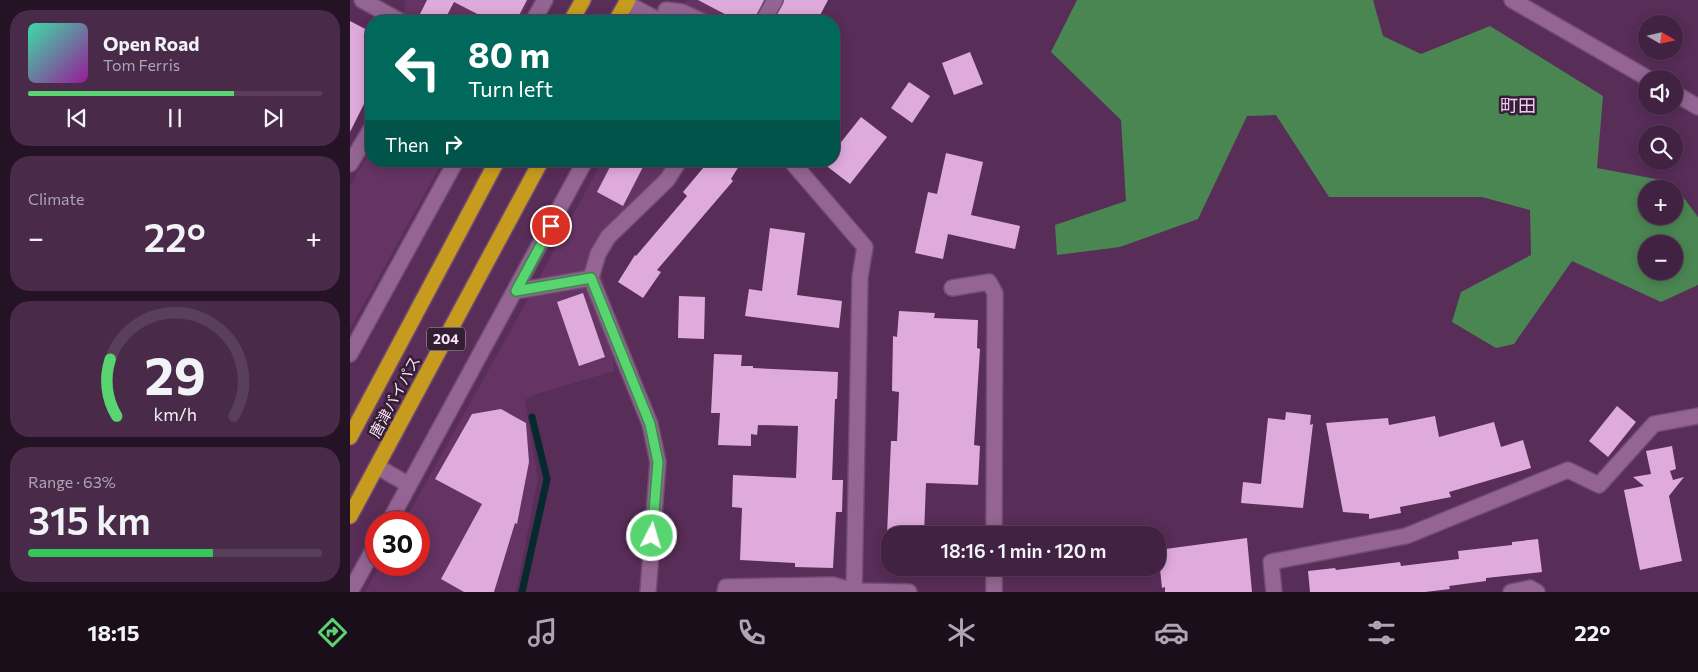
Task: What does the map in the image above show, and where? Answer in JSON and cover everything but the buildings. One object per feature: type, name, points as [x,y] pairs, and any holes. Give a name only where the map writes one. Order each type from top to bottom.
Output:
[{"type":"highway","points":[[574,15],[583,0]]},
{"type":"highway","points":[[619,15],[627,1]]},
{"type":"highway","name":"唐津バイパス","points":[[350,437],[494,167]]},
{"type":"highway","name":"唐津バイパス","points":[[350,516],[538,167]]},
{"type":"street","points":[[362,0],[389,15]]},
{"type":"street","points":[[536,15],[545,0]]},
{"type":"street","points":[[767,15],[775,0]]},
{"type":"street","points":[[1512,0],[1638,73]]},
{"type":"street","points":[[627,1],[665,13],[682,12],[689,15]]},
{"type":"street","points":[[1683,98],[1698,107]]},
{"type":"street","points":[[350,164],[365,139]]},
{"type":"street","points":[[350,354],[453,167]]},
{"type":"street","points":[[395,511],[582,167]]},
{"type":"street","points":[[648,592],[658,462],[650,424],[591,278],[598,254],[608,237],[667,180],[676,167]]},
{"type":"street","points":[[796,167],[865,248],[860,277],[854,591]]},
{"type":"street","points":[[516,291],[591,278]]},
{"type":"street","points":[[952,288],[989,282],[995,293],[994,526]]},
{"type":"street","points":[[1274,592],[1271,562],[1406,536],[1568,470],[1599,485],[1654,424],[1698,416]]},
{"type":"street","points":[[378,467],[409,485]]},
{"type":"street","points":[[350,592],[365,565]]},
{"type":"street","points":[[994,576],[994,592]]},
{"type":"street","points":[[725,592],[726,587],[833,585],[854,591],[909,592]]},
{"type":"street","points":[[1511,592],[1530,588],[1537,592]]},
{"type":"shaded area","points":[[405,0],[530,0],[522,15],[405,15]]},
{"type":"shaded area","points":[[687,0],[771,0],[762,15],[679,15]]},
{"type":"shaded area","points":[[365,160],[365,167],[440,167],[350,329],[350,186]]},
{"type":"shaded area","points":[[599,167],[686,167],[677,181],[608,244],[601,270],[612,317],[614,371],[534,395],[525,400],[538,479],[516,592],[365,592],[374,576],[430,576],[430,511],[410,511]]},
{"type":"green space","points":[[1077,0],[1373,0],[1383,36],[1421,54],[1490,26],[1603,96],[1597,168],[1661,180],[1638,180],[1638,225],[1683,225],[1683,197],[1698,217],[1698,285],[1661,302],[1572,261],[1514,344],[1496,348],[1452,322],[1461,292],[1531,255],[1530,210],[1482,197],[1329,197],[1276,115],[1247,116],[1198,219],[1120,247],[1057,255],[1055,225],[1126,201],[1121,120],[1051,52]]},
{"type":"waterway","points":[[522,592],[547,479],[532,417]]},
{"type":"district","name":"町田","points":[[1518,106]]},
{"type":"route","points":[[551,226],[516,291],[591,278],[650,424],[658,462],[652,536]]}]
